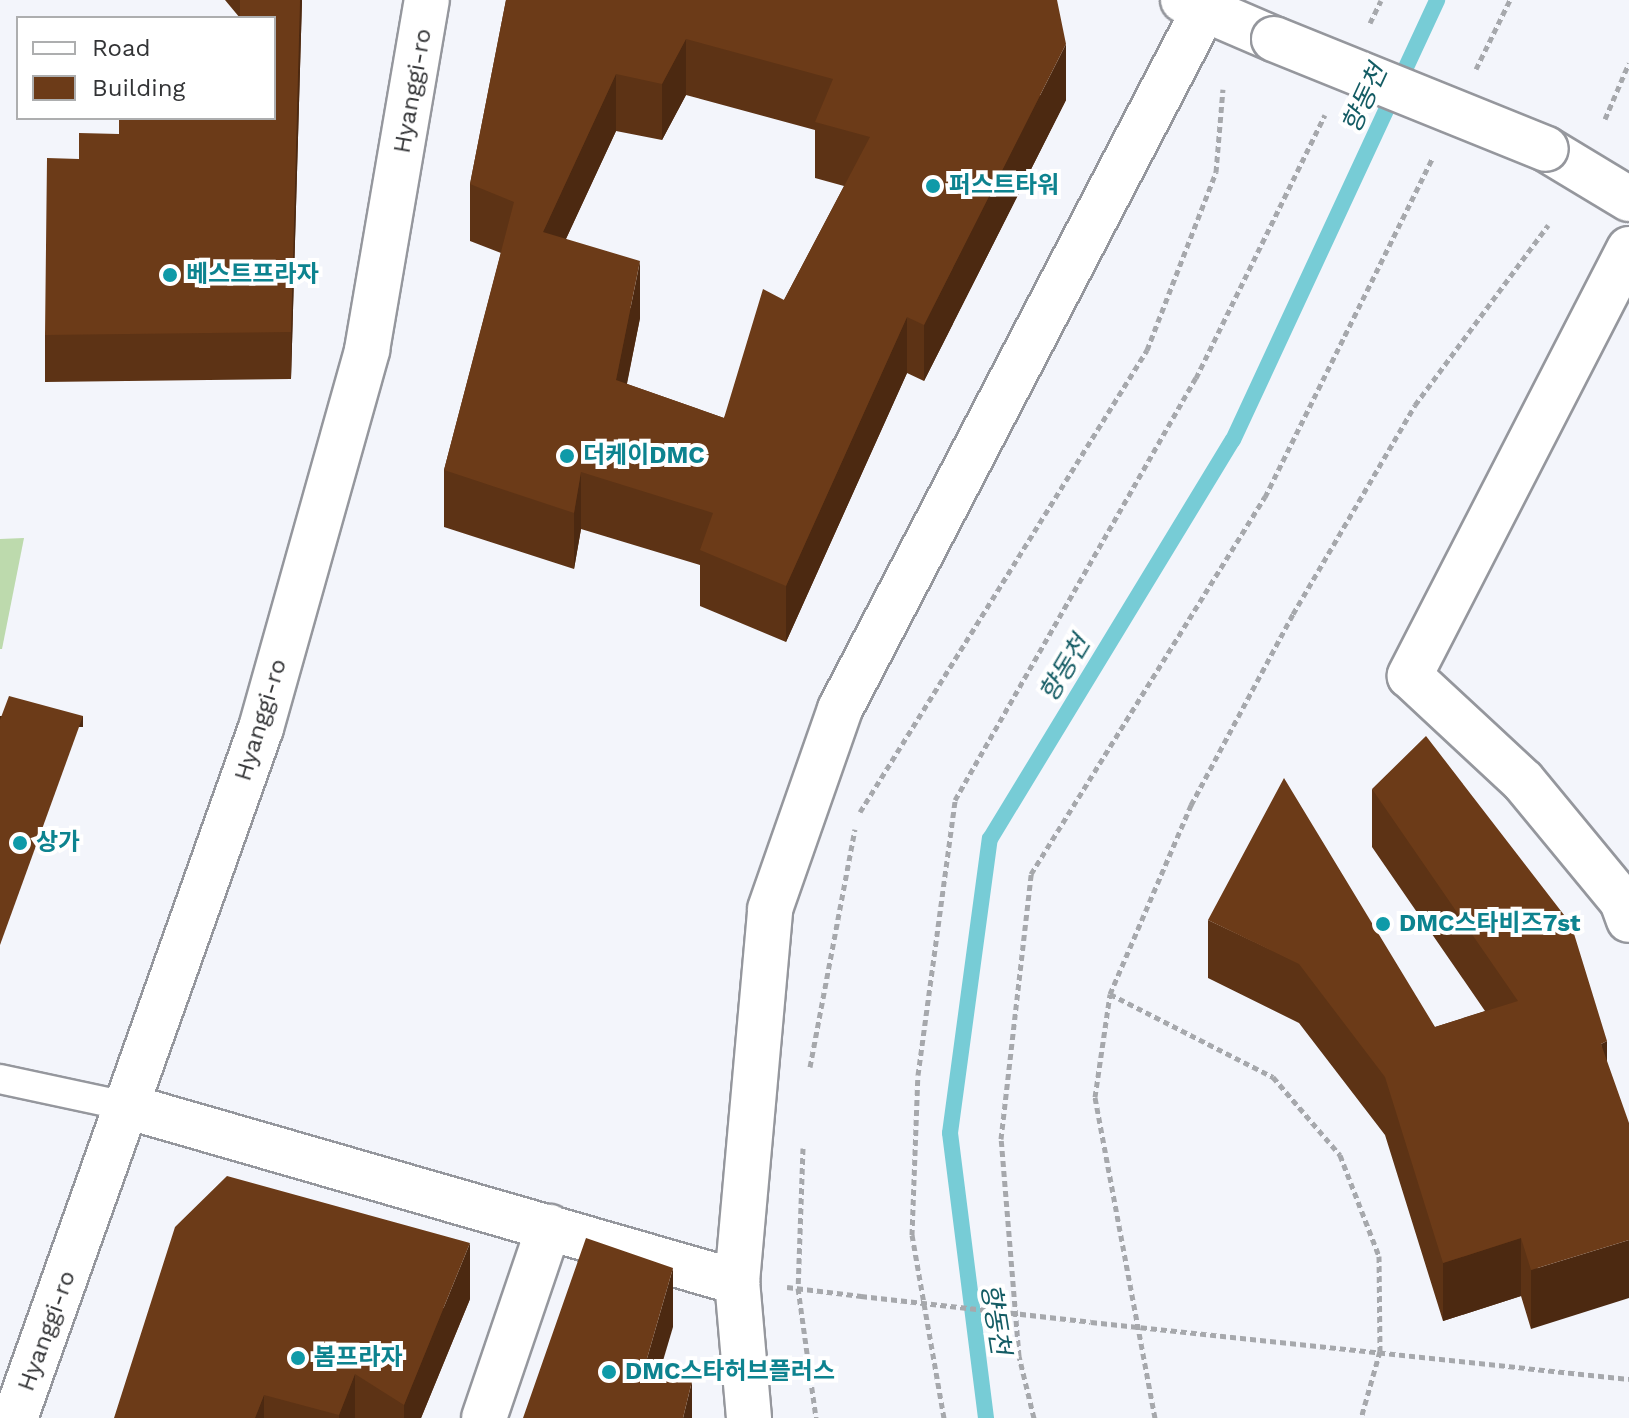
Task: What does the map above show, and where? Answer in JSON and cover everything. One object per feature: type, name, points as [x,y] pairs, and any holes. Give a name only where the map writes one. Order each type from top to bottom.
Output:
[{"type":"street","name":"Hyanggi-ro","points":[[15,1418],[261,728],[367,350],[427,0]]},
{"type":"street","points":[[749,1418],[770,909],[840,709],[1193,5],[1546,149],[1629,199]]},
{"type":"street","points":[[1629,249],[1410,676],[1523,781],[1622,901],[1629,920]]},
{"type":"street","points":[[126,1106],[755,1283]]},
{"type":"street","points":[[484,1418],[549,1227]]},
{"type":"lane","points":[[0,1079],[126,1106]]},
{"type":"path","points":[[1367,28],[1381,0]]},
{"type":"path","points":[[1468,85],[1510,0]]},
{"type":"path","points":[[1605,119],[1629,63]]},
{"type":"path","points":[[808,1077],[857,818],[1147,350],[1216,172],[1223,89]]},
{"type":"path","points":[[944,1418],[912,1235],[918,1075],[955,800],[1196,378],[1333,98]]},
{"type":"path","points":[[1034,1418],[1019,1356],[1001,1139],[1031,874],[1265,497],[1440,142]]},
{"type":"path","points":[[1155,1418],[1133,1323],[1095,1097],[1110,994],[1191,805],[1293,614],[1415,405],[1548,225]]},
{"type":"path","points":[[1110,994],[1273,1077],[1340,1155],[1379,1256],[1380,1351],[1361,1418]]},
{"type":"path","points":[[803,1138],[798,1288],[816,1418]]},
{"type":"path","points":[[755,1283],[1629,1379]]},
{"type":"green space","points":[[24,538],[2,649],[0,649],[0,539]]},
{"type":"building","name":"베스트프라자","points":[[240,0],[300,0],[291,332],[45,335],[47,158],[79,159],[79,133],[119,134],[119,120],[276,120],[276,16],[240,16]]},
{"type":"building","points":[[506,0],[1057,0],[1066,44],[924,325],[907,317],[786,586],[700,550],[713,513],[581,472],[574,513],[444,470],[514,202],[470,184]],"holes":[[[686,39],[833,79],[815,122],[870,137],[784,300],[763,289],[724,418],[616,380],[640,261],[543,232],[616,74],[662,84]]]},
{"type":"building","name":"상가","points":[[9,696],[83,716],[0,945],[0,720]]},
{"type":"building","points":[[1426,736],[1571,924],[1607,1041],[1601,1044],[1629,1123],[1629,1240],[1531,1270],[1521,1238],[1443,1263],[1385,1077],[1299,964],[1208,920],[1284,778],[1435,1027],[1518,1001],[1372,789]]},
{"type":"building","name":"봄프라자","points":[[227,1176],[470,1243],[404,1405],[355,1374],[339,1415],[264,1395],[255,1418],[114,1418],[175,1227]]},
{"type":"building","points":[[586,1238],[673,1268],[646,1362],[692,1381],[683,1418],[523,1418]]},
{"type":"waterway","name":"향동천","points":[[986,1418],[950,1133],[990,839],[1233,440],[1437,0]]},
{"type":"place","name":"퍼스트타워","points":[[933,186]]},
{"type":"place","name":"베스트프라자","points":[[170,275]]},
{"type":"place","name":"더케이DMC","points":[[567,456]]},
{"type":"place","name":"상가","points":[[20,843]]},
{"type":"place","name":"DMC스타비즈7st","points":[[1383,924]]},
{"type":"place","name":"봄프라자","points":[[298,1358]]},
{"type":"place","name":"DMC스타허브플러스","points":[[609,1372]]}]
